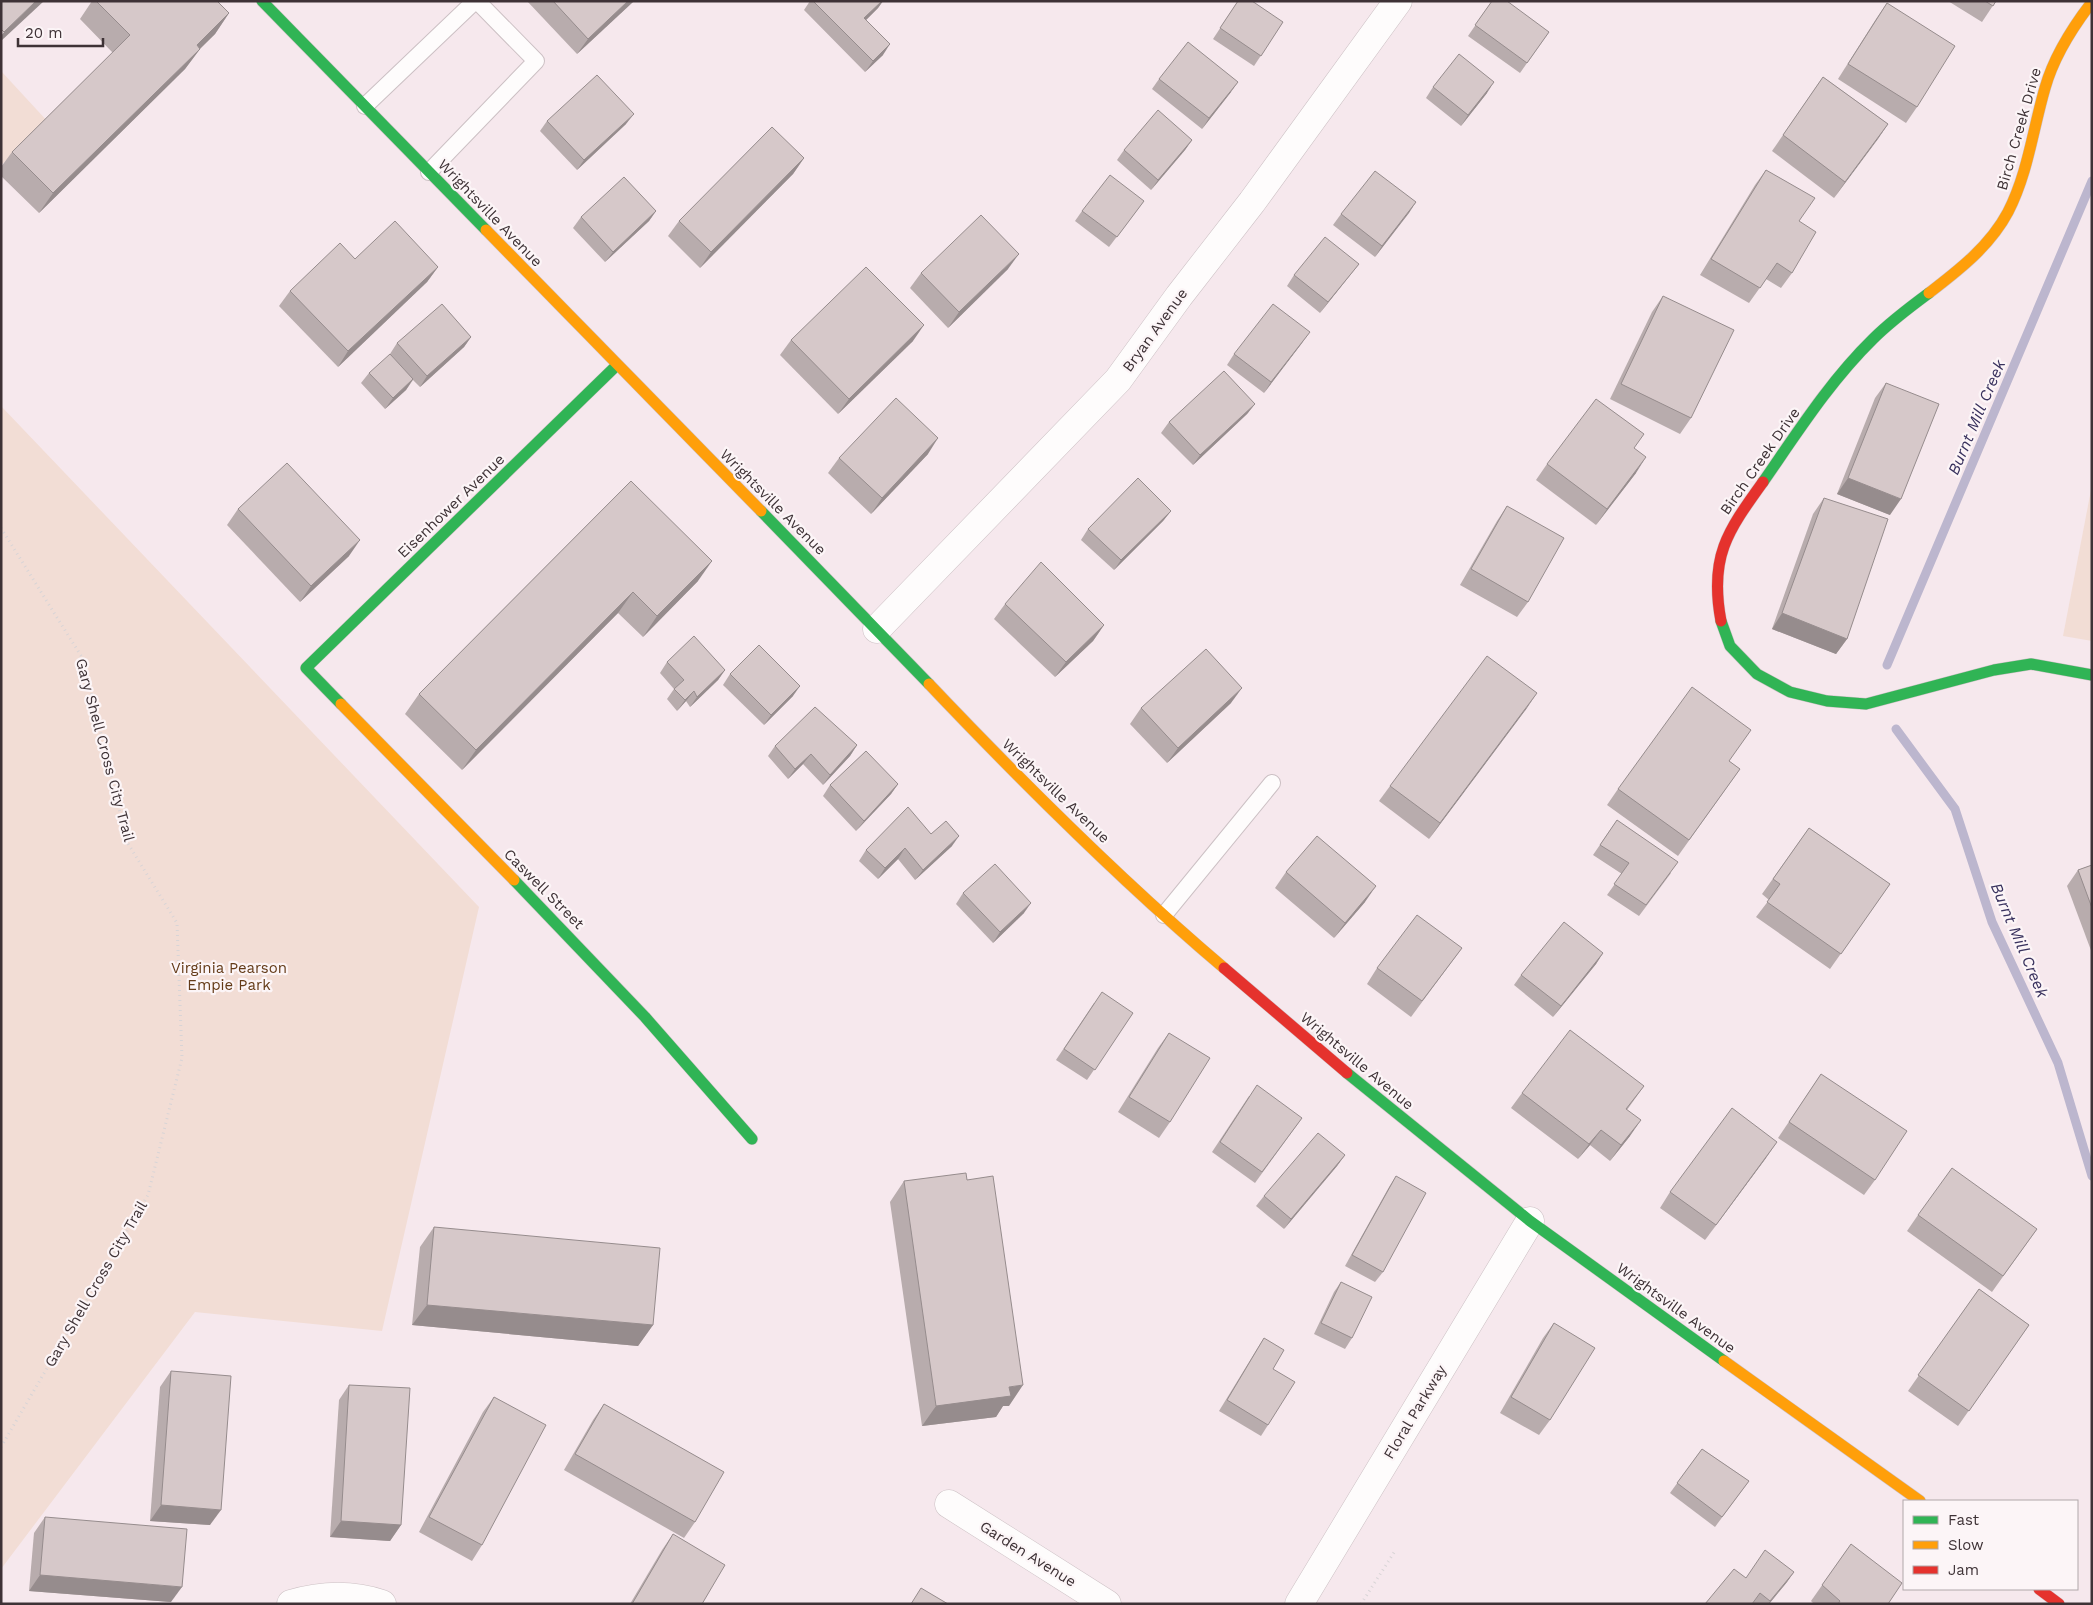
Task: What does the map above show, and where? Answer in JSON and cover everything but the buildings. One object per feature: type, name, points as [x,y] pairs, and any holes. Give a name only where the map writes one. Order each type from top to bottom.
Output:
[{"type":"street","name":"Wrightsville Avenue","points":[[262,1],[877,629],[980,738],[1164,915],[1382,1102],[1530,1221],[1919,1500]]},
{"type":"street","name":"Bryan Avenue","points":[[877,629],[1118,380],[1179,296],[1252,202],[1398,1]]},
{"type":"street","name":"Birch Creek Drive","points":[[2092,2],[2067,35],[2058,52],[2045,87],[2020,186],[2010,210],[1997,230],[1961,269],[1889,324],[1858,355],[1812,412],[1735,521],[1728,536],[1719,569],[1718,598],[1721,628],[1738,658],[1760,677],[1790,694],[1845,704],[1866,704],[1994,670],[2031,664],[2092,675]]},
{"type":"street","name":"Eisenhower Avenue","points":[[306,668],[617,365]]},
{"type":"street","name":"Caswell Street","points":[[306,668],[438,806],[584,951],[714,1092],[752,1139]]},
{"type":"street","name":"Floral Parkway","points":[[1299,1604],[1530,1221]]},
{"type":"street","name":"Garden Avenue","points":[[949,1504],[1106,1604]]},
{"type":"street","points":[[2040,1590],[2059,1604]]},
{"type":"street","points":[[291,1604],[329,1597],[349,1597],[382,1604]]},
{"type":"lane","points":[[365,106],[476,1],[536,60],[430,172]]},
{"type":"lane","points":[[1164,915],[1272,782]]},
{"type":"path","name":"Gary Shell Cross City Trail","points":[[1,528],[83,658],[127,842],[177,924],[182,1058],[148,1196],[1,1447]]},
{"type":"path","points":[[1361,1604],[1395,1551]]},
{"type":"green space","points":[[1,71],[49,123],[1,165]]},
{"type":"green space","name":"Virginia Pearson Empie Park","points":[[1,406],[479,907],[382,1331],[195,1312],[1,1569]]},
{"type":"green space","points":[[2092,490],[2092,641],[2063,636]]},
{"type":"waterway","name":"Burnt Mill Creek","points":[[1887,665],[2092,181]]},
{"type":"waterway","name":"Burnt Mill Creek","points":[[1896,729],[1955,809],[1992,922],[2058,1063],[2092,1176]]},
{"type":"traffic: fast","points":[[262,1],[486,230]]},
{"type":"traffic: fast","points":[[1763,482],[1842,372],[1886,327],[1929,293]]},
{"type":"traffic: fast","points":[[341,704],[306,668],[617,365]]},
{"type":"traffic: fast","points":[[761,511],[929,684]]},
{"type":"traffic: fast","points":[[1721,621],[1730,646],[1757,674],[1790,692],[1827,701],[1866,704],[1994,670],[2031,664],[2092,675]]},
{"type":"traffic: fast","points":[[514,880],[645,1017],[752,1139]]},
{"type":"traffic: fast","points":[[1347,1073],[1530,1221],[1724,1361]]},
{"type":"traffic: slow","points":[[1929,293],[1983,247],[2008,212],[2021,182],[2045,88],[2053,65],[2077,22],[2092,2]]},
{"type":"traffic: slow","points":[[486,230],[761,511]]},
{"type":"traffic: slow","points":[[929,684],[1000,758],[1110,866],[1224,968]]},
{"type":"traffic: slow","points":[[341,704],[514,880]]},
{"type":"traffic: slow","points":[[1724,1361],[1919,1500]]},
{"type":"traffic: jam","points":[[1721,621],[1717,579],[1724,546],[1740,516],[1763,482]]},
{"type":"traffic: jam","points":[[1224,968],[1347,1073]]},
{"type":"traffic: jam","points":[[2040,1590],[2059,1604]]}]
